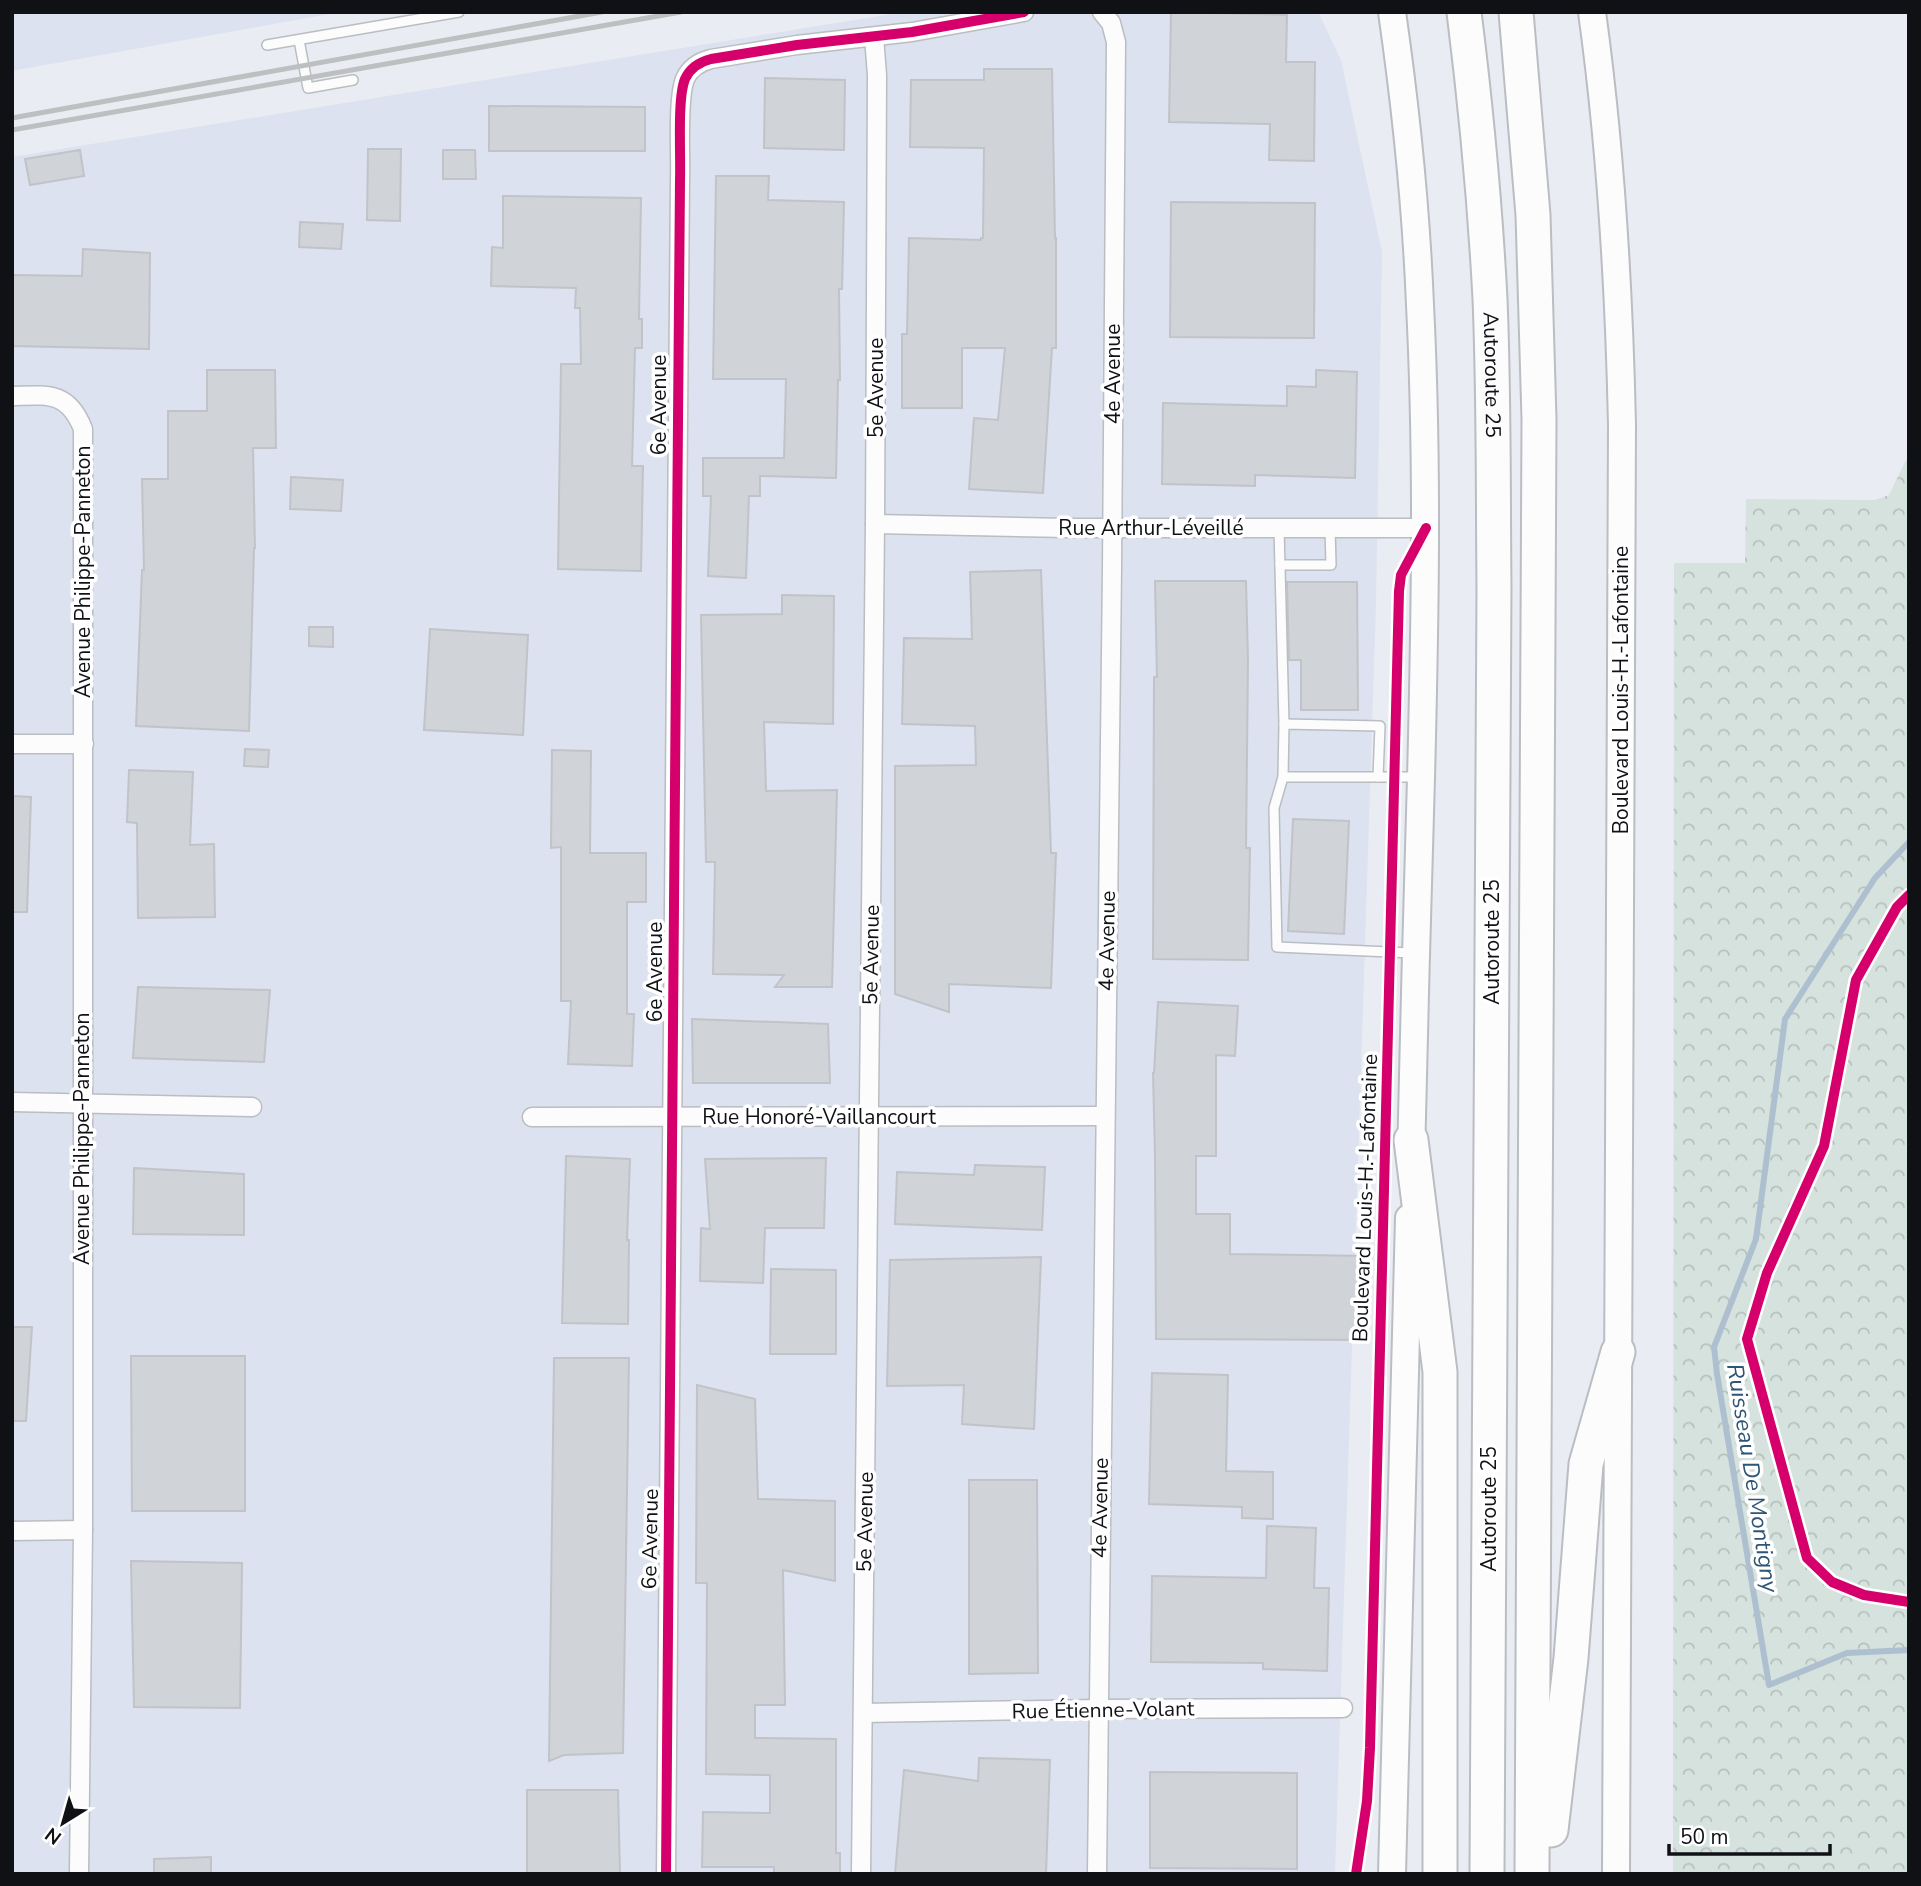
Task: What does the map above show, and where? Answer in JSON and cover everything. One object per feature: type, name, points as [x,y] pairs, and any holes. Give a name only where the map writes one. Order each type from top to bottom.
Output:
[{"type":"highway","name":"Autoroute 25","points":[[1464,12],[1481,161],[1490,300],[1492,396],[1494,587],[1487,1874]]},
{"type":"highway","points":[[1517,12],[1533,215],[1539,419],[1532,1874]]},
{"type":"highway","points":[[1411,1140],[1440,1372],[1440,1874]]},
{"type":"highway","points":[[1546,1874],[1571,1658],[1586,1464],[1618,1352]]},
{"type":"main road","name":"Boulevard Louis-H.-Lafontaine","points":[[1392,12],[1408,142],[1417,253],[1423,360],[1426,528],[1392,1874]]},
{"type":"main road","name":"Boulevard Louis-H.-Lafontaine","points":[[1592,12],[1606,123],[1615,239],[1622,425],[1616,1874]]},
{"type":"street","points":[[874,37],[1024,12]]},
{"type":"street","name":"4e Avenue","points":[[1097,1874],[1116,42],[1111,23],[1102,12]]},
{"type":"street","name":"6e Avenue","points":[[666,1874],[681,111],[684,83],[689,72],[699,63],[711,59],[797,45],[874,37]]},
{"type":"street","name":"5e Avenue","points":[[861,1874],[875,524],[877,75],[874,37]]},
{"type":"street","name":"Avenue Philippe-Panneton","points":[[12,396],[44,395],[58,398],[71,407],[83,429],[83,1530],[79,1874]]},
{"type":"street","name":"Rue Arthur-Léveillé","points":[[875,524],[1068,528],[1426,528]]},
{"type":"street","points":[[12,744],[84,744]]},
{"type":"street","points":[[12,1102],[252,1107]]},
{"type":"street","name":"Rue Honoré-Vaillancourt","points":[[532,1117],[1105,1116]]},
{"type":"street","points":[[12,1531],[83,1530]]},
{"type":"street","name":"Rue Étienne-Volant","points":[[863,1713],[1343,1708]]},
{"type":"lane","points":[[267,45],[459,12]]},
{"type":"lane","points":[[299,40],[309,88],[353,80]]},
{"type":"lane","points":[[1279,528],[1284,724],[1283,777],[1274,808],[1277,947],[1416,953]]},
{"type":"lane","points":[[1280,565],[1331,565],[1330,528]]},
{"type":"lane","points":[[1284,724],[1380,726],[1378,777]]},
{"type":"lane","points":[[1283,777],[1420,777]]},
{"type":"shaded area","points":[[12,12],[341,12],[12,71]]},
{"type":"shaded area","points":[[904,12],[1318,12],[1341,60],[1382,252],[1376,604],[1335,1874],[12,1874],[12,157]]},
{"type":"green space","points":[[1906,460],[1909,460],[1909,1874],[1673,1874],[1674,563],[1745,563],[1746,499],[1875,500],[1889,495]]},
{"type":"building","points":[[1171,12],[1287,15],[1286,62],[1315,62],[1314,161],[1269,160],[1270,124],[1169,122]]},
{"type":"building","points":[[984,69],[1052,69],[1056,348],[1052,348],[1043,493],[969,489],[974,418],[998,420],[1005,348],[962,348],[962,408],[902,408],[902,334],[907,334],[909,238],[983,238],[984,148],[910,147],[911,80],[984,80]]},
{"type":"building","points":[[765,78],[845,80],[844,150],[764,148]]},
{"type":"building","points":[[489,106],[645,107],[645,151],[489,151]]},
{"type":"building","points":[[368,149],[401,149],[400,221],[367,220]]},
{"type":"building","points":[[80,150],[84,176],[30,185],[25,159]]},
{"type":"building","points":[[443,150],[475,150],[476,179],[443,179]]},
{"type":"building","points":[[716,176],[769,176],[768,200],[844,202],[842,289],[839,289],[840,380],[836,478],[760,476],[760,496],[749,496],[746,578],[708,576],[711,496],[703,496],[703,458],[784,458],[786,379],[713,379]]},
{"type":"building","points":[[503,196],[641,198],[639,319],[642,319],[642,348],[635,348],[632,466],[643,466],[641,571],[558,569],[561,364],[581,364],[580,308],[575,308],[576,288],[491,286],[492,247],[503,248]]},
{"type":"building","points":[[1171,202],[1315,203],[1314,338],[1170,337]]},
{"type":"building","points":[[300,222],[343,224],[341,249],[299,247]]},
{"type":"building","points":[[83,249],[150,253],[149,349],[12,346],[12,275],[82,276]]},
{"type":"building","points":[[207,370],[275,370],[276,448],[253,448],[255,548],[249,731],[136,726],[144,570],[142,479],[168,479],[168,411],[207,411]]},
{"type":"building","points":[[1316,370],[1357,372],[1355,478],[1255,475],[1255,486],[1162,484],[1163,403],[1287,406],[1287,386],[1316,387]]},
{"type":"building","points":[[291,477],[343,480],[341,511],[290,509]]},
{"type":"building","points":[[1041,570],[1051,853],[1056,853],[1051,988],[949,984],[949,1012],[895,994],[895,766],[976,765],[975,726],[902,724],[904,638],[972,639],[970,572]]},
{"type":"building","points":[[1155,581],[1246,581],[1246,848],[1250,848],[1248,960],[1153,959],[1154,677],[1157,677]]},
{"type":"building","points":[[1287,582],[1357,582],[1358,710],[1301,710],[1301,660],[1289,660]]},
{"type":"building","points":[[782,595],[834,596],[833,724],[764,722],[766,791],[837,790],[832,987],[775,987],[784,975],[713,974],[715,862],[706,862],[701,615],[782,614]]},
{"type":"building","points":[[309,627],[333,627],[333,647],[309,646]]},
{"type":"building","points":[[430,629],[528,635],[523,735],[424,730]]},
{"type":"building","points":[[245,749],[269,750],[268,767],[244,766]]},
{"type":"building","points":[[552,750],[591,751],[590,853],[646,853],[646,902],[627,902],[627,1014],[634,1014],[632,1066],[568,1064],[571,1001],[561,1001],[561,847],[551,848]]},
{"type":"building","points":[[129,770],[193,772],[190,845],[214,844],[215,917],[138,918],[137,823],[127,822]]},
{"type":"building","points":[[12,796],[31,797],[27,912],[12,912]]},
{"type":"building","points":[[1293,819],[1349,821],[1344,934],[1288,931]]},
{"type":"building","points":[[138,987],[270,990],[264,1062],[133,1058]]},
{"type":"building","points":[[1158,1002],[1238,1006],[1235,1056],[1216,1055],[1216,1156],[1196,1156],[1196,1214],[1230,1214],[1230,1254],[1368,1256],[1367,1340],[1156,1339],[1153,1073]]},
{"type":"building","points":[[692,1019],[828,1024],[830,1083],[693,1083]]},
{"type":"building","points":[[566,1156],[630,1159],[628,1324],[562,1323]]},
{"type":"building","points":[[826,1158],[824,1228],[765,1228],[763,1283],[700,1281],[701,1228],[710,1229],[705,1159]]},
{"type":"building","points":[[975,1165],[1045,1167],[1042,1230],[895,1224],[897,1172],[974,1175]]},
{"type":"building","points":[[134,1168],[244,1174],[244,1235],[133,1234]]},
{"type":"building","points":[[1041,1257],[1034,1429],[962,1424],[964,1385],[887,1386],[890,1260]]},
{"type":"building","points":[[771,1269],[836,1270],[836,1354],[770,1354]]},
{"type":"building","points":[[12,1327],[32,1327],[26,1421],[12,1421]]},
{"type":"building","points":[[131,1356],[245,1356],[245,1511],[132,1511]]},
{"type":"building","points":[[554,1358],[629,1358],[623,1753],[564,1755],[549,1761]]},
{"type":"building","points":[[1152,1373],[1228,1375],[1226,1471],[1273,1472],[1273,1519],[1242,1518],[1242,1507],[1149,1504]]},
{"type":"building","points":[[697,1385],[755,1399],[758,1499],[835,1501],[835,1581],[783,1570],[785,1705],[755,1705],[755,1738],[836,1739],[836,1853],[840,1853],[840,1874],[774,1874],[774,1867],[702,1867],[703,1812],[770,1813],[770,1775],[706,1774],[707,1583],[696,1583]]},
{"type":"building","points":[[969,1480],[1037,1480],[1038,1673],[969,1674]]},
{"type":"building","points":[[1267,1526],[1316,1528],[1314,1588],[1329,1588],[1327,1671],[1263,1669],[1263,1663],[1151,1662],[1152,1576],[1266,1578]]},
{"type":"building","points":[[131,1561],[242,1563],[240,1708],[134,1707]]},
{"type":"building","points":[[979,1758],[1050,1760],[1046,1874],[895,1874],[904,1770],[978,1781]]},
{"type":"building","points":[[1150,1772],[1297,1773],[1297,1869],[1150,1868]]},
{"type":"building","points":[[527,1790],[618,1790],[620,1874],[527,1874]]},
{"type":"building","points":[[211,1857],[211,1874],[154,1874],[154,1859]]},
{"type":"waterway","name":"Ruisseau De Montigny","points":[[1909,842],[1875,878],[1785,1019],[1756,1239],[1714,1347],[1769,1685],[1847,1653],[1909,1650]]},
{"type":"railway","points":[[12,118],[602,12]]},
{"type":"railway","points":[[12,130],[681,12]]},
{"type":"cycle path","points":[[666,1874],[680,128],[683,88],[692,69],[711,59],[797,45],[912,32],[1024,12]]},
{"type":"cycle path","points":[[1356,1874],[1367,1801],[1370,1748],[1399,591],[1401,575],[1426,528]]},
{"type":"cycle path","points":[[1909,895],[1897,907],[1856,980],[1824,1146],[1767,1273],[1747,1339],[1807,1558],[1832,1582],[1864,1595],[1909,1602]]}]
